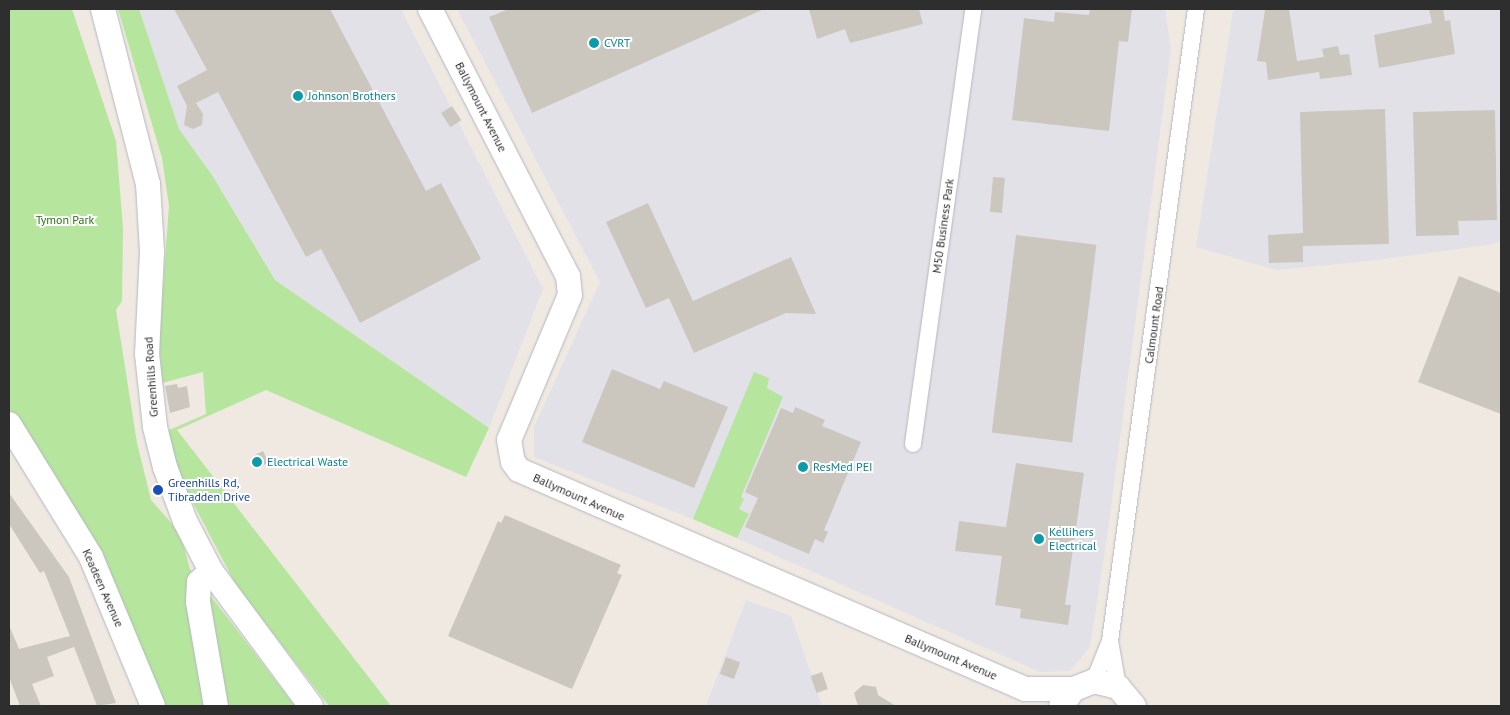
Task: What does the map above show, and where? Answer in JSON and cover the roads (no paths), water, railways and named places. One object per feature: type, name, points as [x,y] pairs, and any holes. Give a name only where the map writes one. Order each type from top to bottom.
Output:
[{"type":"street","name":"Greenhills Road","points":[[103,9],[148,184],[152,252],[147,354],[155,427],[185,521],[211,571],[311,706]]},
{"type":"street","name":"Ballymount Avenue","points":[[430,9],[568,276],[570,295],[509,440],[513,462],[519,470],[1032,698],[1118,686]]},
{"type":"street","name":"M50 Business Park","points":[[913,444],[973,9]]},
{"type":"street","name":"Calmount Road","points":[[1118,686],[1110,642],[1196,9]]},
{"type":"street","name":"Keadeen Avenue","points":[[9,424],[91,557],[153,706]]},
{"type":"street","points":[[211,571],[199,582],[198,602],[216,706]]},
{"type":"street","name":"Calmount Road","points":[[1076,692],[1110,642]]},
{"type":"street","points":[[1118,686],[1134,706]]},
{"type":"place","name":"CVRT","points":[[594,43]]},
{"type":"place","name":"Johnson Brothers","points":[[298,96]]},
{"type":"place","name":"Electrical Waste","points":[[257,462]]},
{"type":"place","name":"ResMed PEI","points":[[803,467]]},
{"type":"place","name":"Greenhills Rd, Tibradden Drive","points":[[158,490]]},
{"type":"place","name":"Kellihers Electrical","points":[[1039,539]]},
{"type":"park label","name":"Tymon Park","points":[[65,220]]}]
